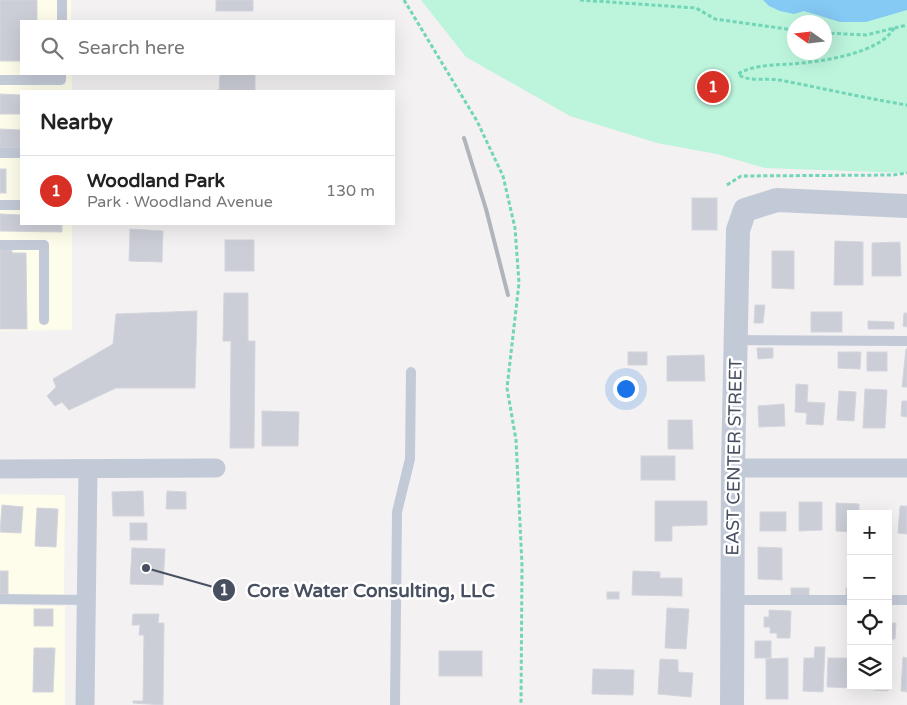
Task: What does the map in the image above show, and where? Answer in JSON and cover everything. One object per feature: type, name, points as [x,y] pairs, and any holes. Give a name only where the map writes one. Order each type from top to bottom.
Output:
[{"type":"street","name":"EAST CENTER STREET","points":[[732,705],[733,468],[738,230],[745,210],[777,200],[907,206]]},
{"type":"street","points":[[85,705],[88,468]]},
{"type":"street","points":[[0,469],[216,468]]},
{"type":"street","points":[[733,468],[907,468]]},
{"type":"lane","points":[[62,0],[62,20]]},
{"type":"lane","points":[[0,80],[61,80],[61,75]]},
{"type":"lane","points":[[0,153],[20,153]]},
{"type":"lane","points":[[0,205],[20,205]]},
{"type":"lane","points":[[0,245],[44,245],[44,320]]},
{"type":"lane","points":[[736,340],[907,341]]},
{"type":"lane","points":[[395,705],[397,512],[410,459],[411,372]]},
{"type":"lane","points":[[0,599],[87,600]]},
{"type":"lane","points":[[733,600],[847,600]]},
{"type":"lane","points":[[892,600],[907,600]]},
{"type":"path","points":[[404,0],[477,121],[503,176],[515,228],[519,284],[507,388],[516,440],[522,565],[521,705]]},
{"type":"path","points":[[580,0],[696,8],[715,19],[787,29]]},
{"type":"path","points":[[832,33],[866,34],[907,24]]},
{"type":"path","points":[[894,28],[890,34],[874,46],[807,63],[764,67],[738,74],[742,77],[771,79],[832,89],[907,105]]},
{"type":"path","points":[[727,185],[741,176],[874,176],[907,173]]},
{"type":"shaded area","points":[[0,0],[71,0],[71,20],[20,20],[20,75],[72,75],[72,90],[20,90],[20,225],[72,225],[72,330],[0,331]]},
{"type":"shaded area","points":[[0,494],[65,495],[64,596],[0,595]]},
{"type":"shaded area","points":[[0,605],[65,606],[65,705],[0,705]]},
{"type":"green space","points":[[421,0],[907,0],[907,173],[765,168],[717,154],[657,143],[570,116],[466,57]]},
{"type":"water","points":[[763,0],[907,0],[907,10],[866,22],[840,22],[832,20],[832,15],[817,15],[804,11],[794,14],[769,6]]},
{"type":"building","points":[[0,0],[37,0],[37,20],[20,20],[20,61],[0,61]]},
{"type":"building","points":[[216,0],[253,0],[253,11],[216,11]]},
{"type":"building","points":[[220,75],[255,75],[255,90],[219,90]]},
{"type":"building","points":[[0,94],[20,95],[20,114],[0,114]]},
{"type":"building","points":[[0,129],[20,130],[20,148],[0,148]]},
{"type":"building","points":[[0,169],[6,169],[6,193],[0,193]]},
{"type":"building","points":[[692,198],[717,198],[717,230],[692,230]]},
{"type":"building","points":[[0,214],[20,215],[20,225],[62,225],[62,232],[0,231]]},
{"type":"building","points":[[130,229],[163,231],[162,262],[129,261]]},
{"type":"building","points":[[225,240],[254,240],[254,271],[225,271]]},
{"type":"building","points":[[835,241],[863,242],[863,285],[834,285]]},
{"type":"building","points":[[900,242],[901,276],[872,276],[872,243]]},
{"type":"building","points":[[0,250],[12,250],[12,253],[26,253],[27,329],[0,329]]},
{"type":"building","points":[[772,251],[794,251],[794,289],[772,288]]},
{"type":"building","points":[[224,293],[248,293],[248,341],[255,341],[254,448],[230,448],[231,341],[223,341]]},
{"type":"building","points":[[755,305],[765,305],[763,323],[754,323]]},
{"type":"building","points":[[197,311],[195,388],[116,388],[69,410],[62,402],[55,406],[47,396],[56,387],[53,379],[113,344],[116,314]]},
{"type":"building","points":[[811,312],[842,312],[842,332],[811,332]]},
{"type":"building","points":[[904,313],[907,313],[907,327],[903,326]]},
{"type":"building","points":[[868,321],[894,322],[894,329],[868,329]]},
{"type":"building","points":[[757,348],[773,348],[773,358],[758,359]]},
{"type":"building","points":[[906,349],[907,387],[902,387]]},
{"type":"building","points":[[628,352],[647,352],[647,365],[628,365]]},
{"type":"building","points":[[838,352],[861,352],[860,369],[838,368]]},
{"type":"building","points":[[867,352],[887,352],[887,371],[867,371]]},
{"type":"building","points":[[704,355],[705,381],[667,381],[667,356]]},
{"type":"building","points":[[796,384],[808,385],[807,402],[825,403],[823,425],[806,424],[807,413],[795,412]]},
{"type":"building","points":[[865,389],[887,390],[885,428],[863,428]]},
{"type":"building","points":[[839,391],[856,392],[854,421],[837,420]]},
{"type":"building","points":[[902,401],[907,401],[907,417],[901,416]]},
{"type":"building","points":[[784,404],[785,426],[759,427],[758,406]]},
{"type":"building","points":[[262,411],[299,412],[298,446],[262,446]]},
{"type":"building","points":[[668,420],[692,420],[693,449],[668,449]]},
{"type":"building","points":[[641,456],[675,456],[675,480],[641,480]]},
{"type":"building","points":[[143,491],[144,516],[113,516],[112,492]]},
{"type":"building","points":[[167,491],[186,492],[186,509],[166,509]]},
{"type":"building","points":[[655,501],[707,501],[707,525],[672,526],[672,541],[655,541]]},
{"type":"building","points":[[799,502],[822,502],[822,530],[799,531]]},
{"type":"building","points":[[836,503],[859,504],[859,510],[847,510],[847,532],[836,531]]},
{"type":"building","points":[[2,505],[23,507],[21,533],[0,532]]},
{"type":"building","points":[[900,506],[907,506],[907,534],[898,533]]},
{"type":"building","points":[[37,508],[58,509],[56,547],[35,546]]},
{"type":"building","points":[[760,512],[786,512],[786,531],[760,531]]},
{"type":"building","points":[[130,523],[147,523],[147,540],[130,540]]},
{"type":"building","points":[[758,547],[782,548],[782,580],[758,579]]},
{"type":"building","points":[[132,548],[165,549],[163,585],[130,584]]},
{"type":"building","points":[[0,571],[8,571],[8,594],[0,594]]},
{"type":"building","points":[[633,571],[660,572],[660,578],[682,578],[682,596],[632,595]]},
{"type":"building","points":[[791,588],[809,588],[809,600],[791,600]]},
{"type":"building","points":[[607,592],[619,592],[619,599],[607,599]]},
{"type":"building","points":[[667,608],[689,609],[686,649],[665,648]]},
{"type":"building","points":[[34,609],[53,609],[53,626],[34,626]]},
{"type":"building","points":[[769,610],[791,611],[790,638],[777,638],[777,633],[770,633],[770,627],[764,627],[764,617],[769,617]]},
{"type":"building","points":[[133,614],[159,614],[158,623],[164,623],[163,705],[133,703],[133,701],[143,701],[144,635],[139,635],[140,625],[132,625]]},
{"type":"building","points":[[892,623],[896,623],[895,639],[892,639]]},
{"type":"building","points":[[755,641],[771,641],[771,658],[755,658]]},
{"type":"building","points":[[815,647],[825,647],[823,692],[803,691],[804,658],[814,658]]},
{"type":"building","points":[[34,648],[55,648],[53,692],[33,692]]},
{"type":"building","points":[[439,651],[482,651],[482,676],[439,676]]},
{"type":"building","points":[[903,657],[907,658],[907,692],[901,691]]},
{"type":"building","points":[[788,658],[788,699],[766,699],[766,659]]},
{"type":"building","points":[[828,658],[847,658],[847,688],[827,687]]},
{"type":"building","points":[[660,659],[678,660],[678,672],[693,673],[691,697],[658,694]]},
{"type":"building","points":[[593,669],[634,670],[633,695],[592,694]]},
{"type":"railway","points":[[464,138],[486,209],[508,295]]},
{"type":"place","name":"Woodland Park","points":[[713,87]]},
{"type":"place","name":"Core Water Consulting, LLC","points":[[146,568]]}]
